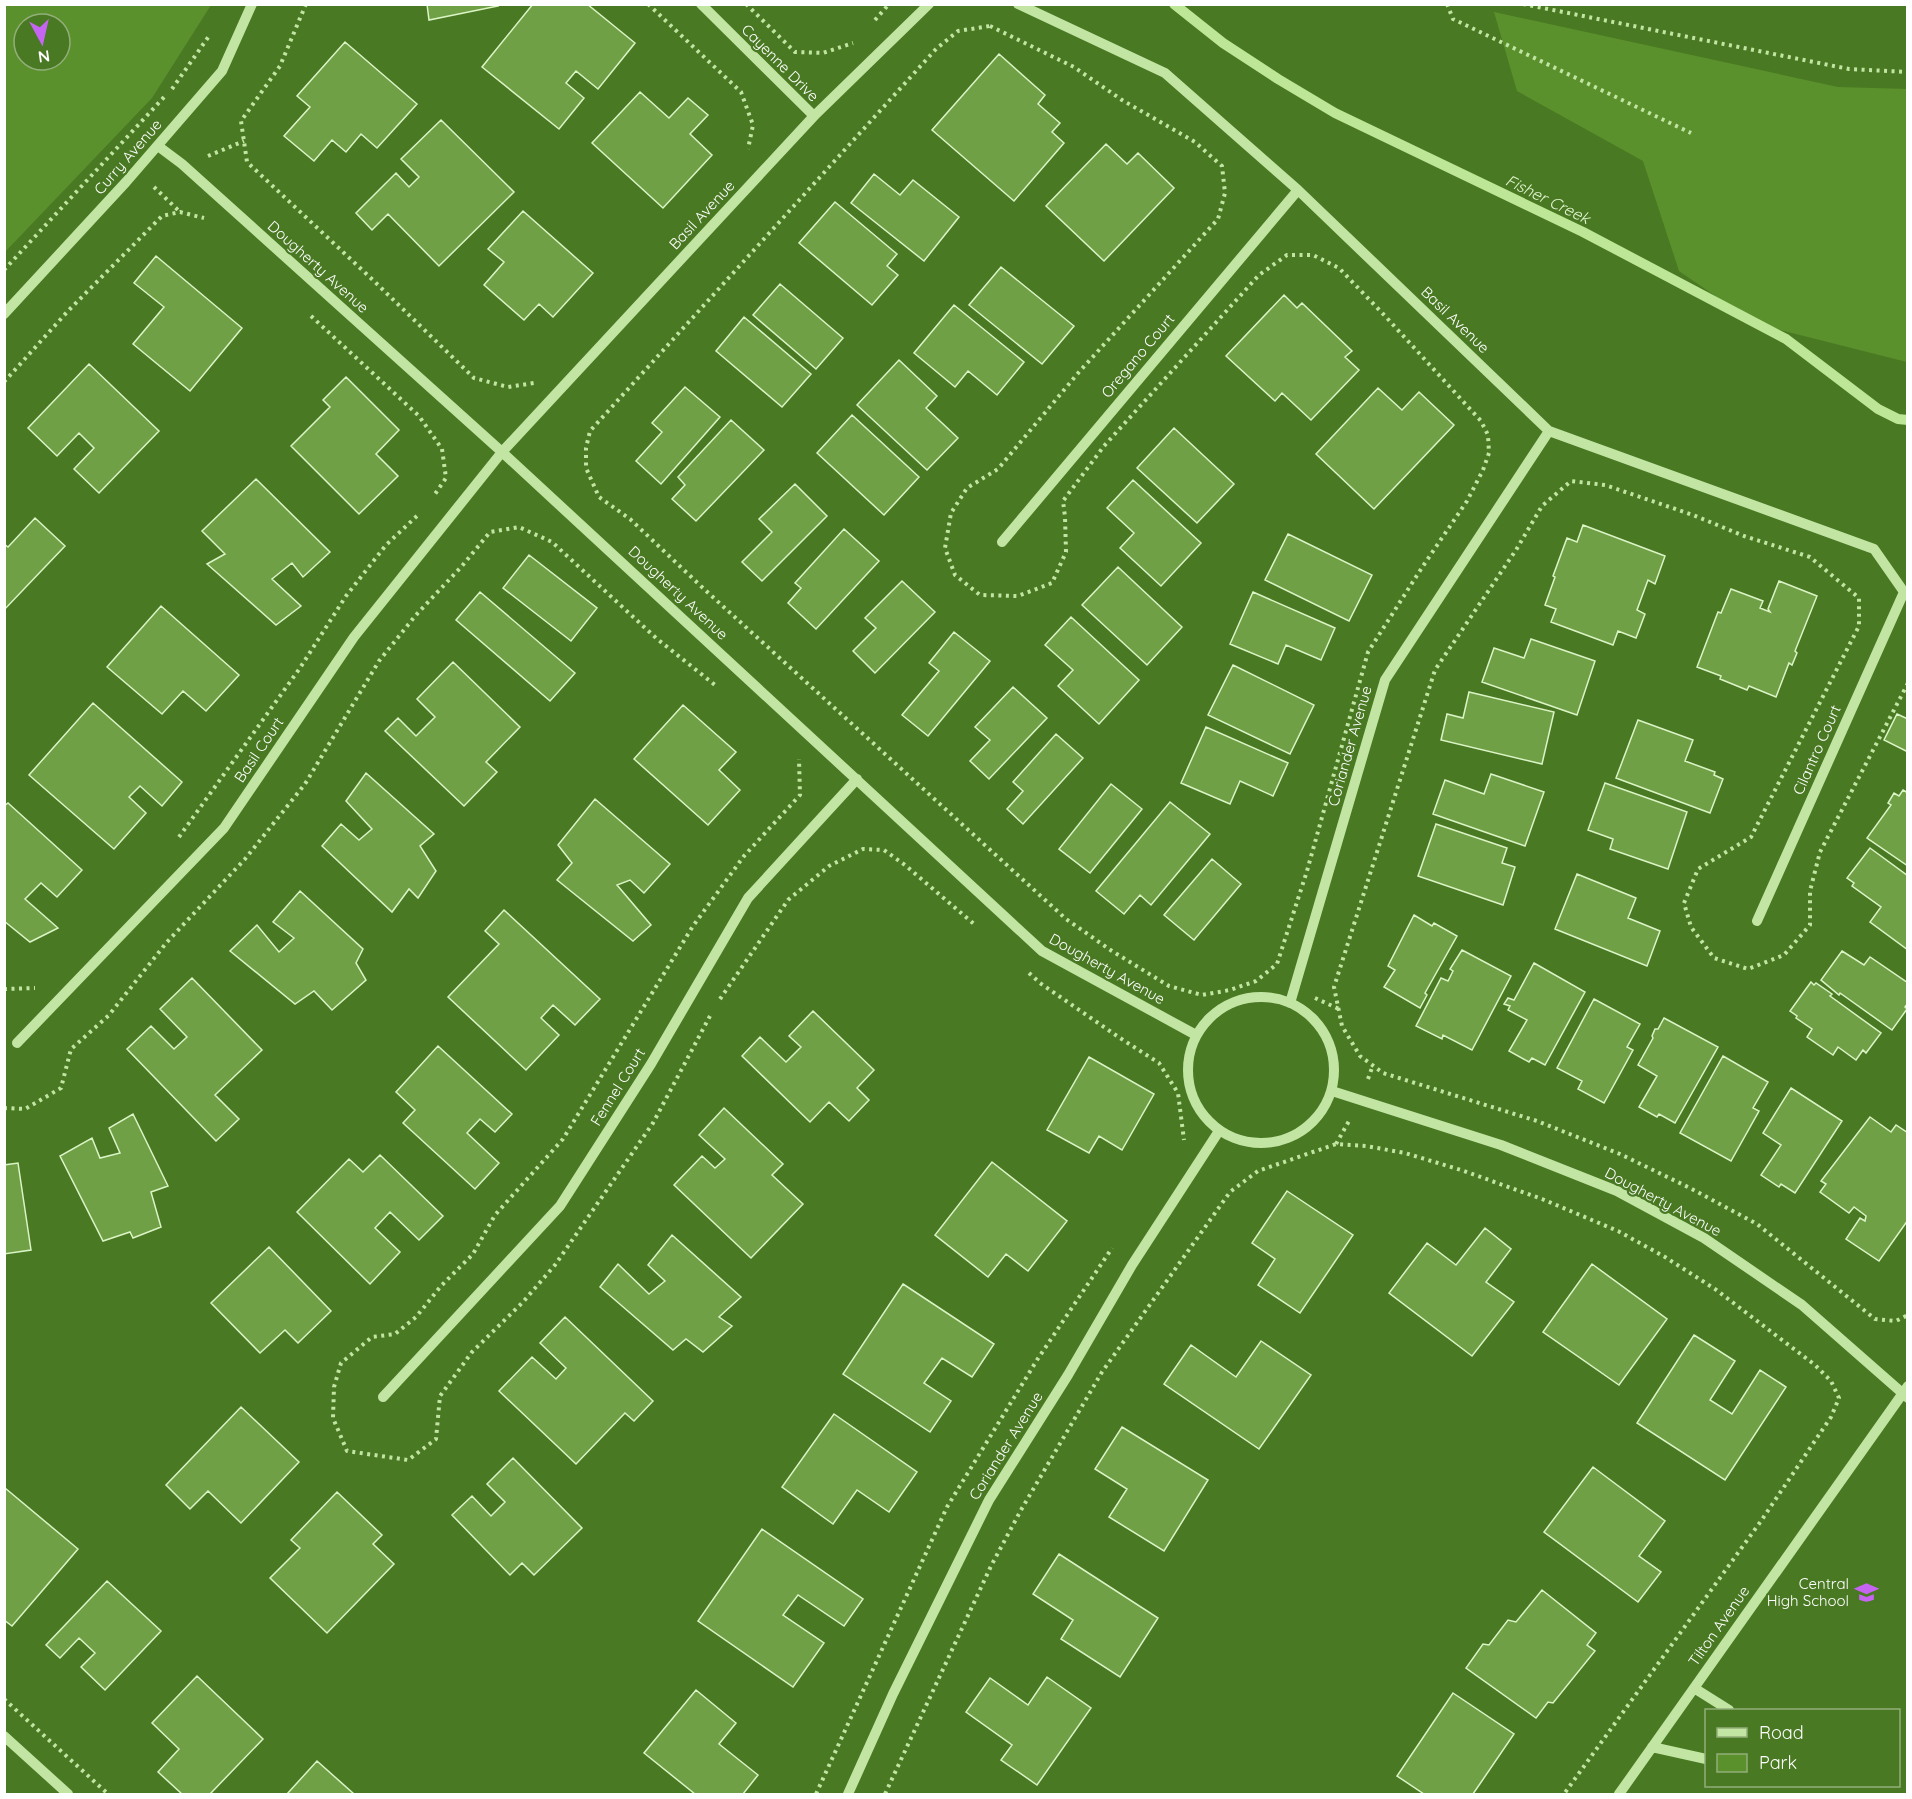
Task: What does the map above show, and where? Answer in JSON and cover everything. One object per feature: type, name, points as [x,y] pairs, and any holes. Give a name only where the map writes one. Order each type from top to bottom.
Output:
[{"type":"street","name":"Curry Avenue","points":[[4,314],[126,182],[222,70],[252,4]]},
{"type":"street","name":"Cayenne Drive","points":[[700,4],[813,116]]},
{"type":"street","name":"Basil Avenue","points":[[502,452],[813,116],[929,4]]},
{"type":"street","name":"Basil Avenue","points":[[1018,4],[1165,73],[1298,190],[1549,431],[1874,549],[1904,592]]},
{"type":"street","name":"Dougherty Avenue","points":[[158,146],[182,164],[502,452],[1042,951],[1196,1035]]},
{"type":"street","name":"Oregano Court","points":[[1002,542],[1298,190]]},
{"type":"street","name":"Coriander Avenue","points":[[1290,1003],[1385,680],[1549,431]]},
{"type":"street","name":"Basil Court","points":[[17,1043],[224,828],[354,637],[502,452]]},
{"type":"street","name":"Cilantro Court","points":[[1757,921],[1904,592]]},
{"type":"street","name":"Fennel Court","points":[[383,1397],[561,1206],[651,1064],[748,898],[857,779]]},
{"type":"street","points":[[1264,997],[1290,1003],[1312,1017],[1328,1039],[1334,1065],[1332,1091],[1322,1112],[1306,1128],[1286,1139],[1263,1144],[1240,1140],[1219,1131],[1200,1112],[1189,1087],[1188,1061],[1196,1035],[1213,1014],[1237,1001],[1264,997]]},
{"type":"street","name":"Dougherty Avenue","points":[[1332,1091],[1501,1144],[1617,1191],[1704,1238],[1802,1305],[1906,1392]]},
{"type":"street","name":"Coriander Avenue","points":[[848,1794],[893,1694],[989,1500],[1068,1375],[1132,1265],[1219,1131]]},
{"type":"street","name":"Tilton Avenue","points":[[1619,1794],[1906,1392]]},
{"type":"street","points":[[1694,1688],[1727,1709]]},
{"type":"street","points":[[4,1736],[68,1794]]},
{"type":"street","points":[[1652,1747],[1705,1759]]},
{"type":"path","points":[[306,4],[280,66],[241,121],[246,162],[384,290],[474,378],[508,387],[539,382]]},
{"type":"path","points":[[648,4],[741,92],[753,125],[747,158]]},
{"type":"path","points":[[746,4],[795,52],[823,53],[852,44],[860,36]]},
{"type":"path","points":[[867,28],[889,4]]},
{"type":"path","points":[[1447,4],[1454,19],[1691,133]]},
{"type":"path","points":[[1523,4],[1849,69],[1908,72]]},
{"type":"path","points":[[4,270],[171,90],[214,28]]},
{"type":"path","points":[[4,382],[68,311],[162,216],[180,212],[197,215],[212,222]]},
{"type":"path","points":[[305,310],[419,416],[442,449],[446,478],[428,502]]},
{"type":"path","points":[[1908,684],[1820,852],[1810,891],[1810,925],[1784,955],[1748,969],[1714,958],[1691,927],[1684,903],[1698,869],[1751,837],[1859,626],[1859,598],[1810,556],[1744,536],[1693,515],[1605,485],[1571,481],[1542,506],[1516,550],[1435,670],[1334,987],[1342,1026],[1360,1056],[1383,1073],[1537,1121],[1620,1154],[1757,1224],[1875,1319],[1896,1321],[1908,1315]]},
{"type":"path","points":[[178,839],[300,668],[346,596],[386,545],[422,511]]},
{"type":"path","points":[[4,989],[35,988]]},
{"type":"path","points":[[885,1794],[991,1566],[1102,1372],[1230,1192],[1258,1171],[1336,1144],[1366,1146],[1405,1153],[1461,1170],[1542,1199],[1618,1231],[1715,1288],[1815,1365],[1832,1382],[1839,1398],[1831,1417],[1761,1521],[1564,1794]]},
{"type":"path","points":[[4,1699],[108,1794]]},
{"type":"green space","points":[[5,4],[211,5],[152,98],[5,252]]},
{"type":"green space","points":[[1494,12],[1838,87],[1907,89],[1907,362],[1756,324],[1679,271],[1643,161],[1517,91]]},
{"type":"building","points":[[427,4],[497,4],[498,6],[429,20]]},
{"type":"building","points":[[533,4],[587,4],[635,43],[598,89],[576,71],[566,83],[584,98],[559,129],[482,67]]},
{"type":"building","points":[[345,42],[417,104],[377,148],[361,134],[346,152],[332,140],[314,161],[284,136],[310,107],[297,96]]},
{"type":"building","points":[[999,54],[1045,95],[1038,104],[1060,123],[1052,132],[1064,143],[1014,201],[932,130]]},
{"type":"building","points":[[640,92],[669,118],[688,98],[708,115],[690,134],[712,155],[663,208],[592,143]]},
{"type":"building","points":[[441,120],[514,192],[439,266],[388,214],[372,230],[356,213],[396,173],[409,187],[419,177],[401,159]]},
{"type":"building","points":[[1106,144],[1127,164],[1138,153],[1174,188],[1104,261],[1046,206]]},
{"type":"building","points":[[874,174],[900,195],[913,180],[959,217],[924,261],[851,203]]},
{"type":"building","points":[[835,202],[897,254],[887,266],[898,275],[872,305],[799,243]]},
{"type":"building","points":[[523,211],[593,273],[553,317],[539,304],[524,320],[484,285],[504,262],[488,249]]},
{"type":"building","points":[[156,256],[242,328],[190,391],[133,344],[164,307],[134,283]]},
{"type":"building","points":[[1001,267],[1074,326],[1042,364],[969,305]]},
{"type":"building","points":[[780,284],[843,338],[816,369],[753,315]]},
{"type":"building","points":[[1284,295],[1297,308],[1302,303],[1352,351],[1345,357],[1359,370],[1311,420],[1282,393],[1275,401],[1226,356]]},
{"type":"building","points":[[954,305],[1024,362],[997,395],[968,371],[955,387],[914,353]]},
{"type":"building","points":[[744,317],[811,374],[782,407],[716,351]]},
{"type":"building","points":[[899,360],[937,396],[926,408],[958,438],[927,470],[857,405]]},
{"type":"building","points":[[89,364],[159,431],[99,493],[74,469],[94,448],[79,433],[57,456],[28,428]]},
{"type":"building","points":[[346,377],[399,430],[376,454],[398,476],[359,514],[291,446],[330,407],[323,400]]},
{"type":"building","points":[[685,387],[720,417],[661,484],[636,461],[662,432],[652,423]]},
{"type":"building","points":[[1378,388],[1402,410],[1419,392],[1454,425],[1374,509],[1316,454]]},
{"type":"building","points":[[852,415],[919,477],[884,515],[817,453]]},
{"type":"building","points":[[731,420],[764,450],[696,521],[672,499],[685,485],[678,477]]},
{"type":"building","points":[[1174,428],[1234,484],[1197,523],[1137,468]]},
{"type":"building","points":[[256,479],[330,552],[303,577],[292,563],[272,579],[301,606],[276,625],[207,564],[225,554],[202,531]]},
{"type":"building","points":[[1133,480],[1201,543],[1161,586],[1120,548],[1134,533],[1107,508]]},
{"type":"building","points":[[795,484],[827,516],[762,581],[742,562],[772,532],[759,519]]},
{"type":"building","points":[[35,518],[65,546],[4,610],[4,544],[8,547]]},
{"type":"building","points":[[1583,525],[1665,556],[1655,584],[1648,580],[1637,610],[1645,614],[1636,638],[1618,631],[1613,645],[1551,622],[1556,609],[1545,605],[1555,577],[1553,576],[1567,538],[1577,542]]},
{"type":"building","points":[[844,529],[879,561],[816,629],[788,603],[801,588],[795,583]]},
{"type":"building","points":[[1288,534],[1372,575],[1349,621],[1265,580]]},
{"type":"building","points":[[529,555],[597,608],[571,641],[503,588]]},
{"type":"building","points":[[1118,567],[1182,627],[1147,665],[1082,605]]},
{"type":"building","points":[[902,581],[935,612],[875,673],[853,651],[876,628],[865,618]]},
{"type":"building","points":[[1779,581],[1817,596],[1795,651],[1797,653],[1792,665],[1789,663],[1776,697],[1749,686],[1747,690],[1720,679],[1721,676],[1697,667],[1718,612],[1721,613],[1731,589],[1763,601],[1760,608],[1770,612],[1768,609]]},
{"type":"building","points":[[480,592],[575,673],[550,701],[456,620]]},
{"type":"building","points":[[1253,592],[1335,628],[1321,660],[1286,645],[1278,664],[1230,644]]},
{"type":"building","points":[[161,606],[239,675],[206,711],[183,691],[162,714],[107,667]]},
{"type":"building","points":[[1071,617],[1139,680],[1099,724],[1058,686],[1073,670],[1045,645]]},
{"type":"building","points":[[954,632],[990,661],[928,736],[902,715],[939,671],[929,663]]},
{"type":"building","points":[[1531,639],[1595,661],[1577,715],[1482,682],[1494,648],[1524,658]]},
{"type":"building","points":[[453,662],[520,727],[486,762],[497,772],[464,806],[385,731],[398,718],[416,736],[435,717],[417,699]]},
{"type":"building","points":[[1233,665],[1314,705],[1290,754],[1208,715]]},
{"type":"building","points":[[1013,687],[1047,718],[989,779],[970,761],[990,740],[975,727]]},
{"type":"building","points":[[1469,692],[1554,712],[1542,764],[1441,740],[1447,714],[1463,718]]},
{"type":"building","points":[[93,703],[182,782],[162,806],[140,786],[129,797],[146,813],[114,849],[29,775]]},
{"type":"building","points":[[683,705],[736,752],[719,770],[740,790],[708,825],[634,759]]},
{"type":"building","points":[[1897,714],[1908,719],[1908,752],[1884,740]]},
{"type":"building","points":[[1638,720],[1693,740],[1685,761],[1715,772],[1714,775],[1723,779],[1710,813],[1616,778]]},
{"type":"building","points":[[1206,727],[1288,763],[1273,796],[1240,781],[1230,804],[1181,783]]},
{"type":"building","points":[[1056,734],[1083,758],[1023,824],[1007,809],[1023,791],[1013,782]]},
{"type":"building","points":[[366,773],[434,834],[420,846],[436,871],[418,898],[409,889],[392,912],[322,846],[341,824],[359,840],[372,829],[346,801]]},
{"type":"building","points":[[1491,774],[1544,792],[1525,846],[1433,814],[1445,780],[1484,794]]},
{"type":"building","points":[[1605,783],[1687,812],[1668,869],[1610,849],[1613,839],[1588,830]]},
{"type":"building","points":[[1111,784],[1142,809],[1090,873],[1059,849]]},
{"type":"building","points":[[1903,790],[1908,793],[1908,866],[1867,838],[1891,805],[1888,803],[1894,793],[1899,796]]},
{"type":"building","points":[[595,799],[670,864],[644,893],[630,880],[617,885],[651,925],[633,941],[557,880],[572,863],[558,845]]},
{"type":"building","points":[[1170,802],[1210,834],[1151,905],[1140,895],[1124,914],[1096,891]]},
{"type":"building","points":[[8,803],[82,870],[57,897],[41,883],[25,899],[58,928],[30,942],[4,921],[4,806]]},
{"type":"building","points":[[1436,824],[1507,848],[1502,863],[1515,867],[1503,905],[1418,876]]},
{"type":"building","points":[[1870,848],[1908,876],[1908,950],[1870,922],[1881,907],[1852,886],[1854,883],[1847,878]]},
{"type":"building","points":[[1212,859],[1241,884],[1194,940],[1164,915]]},
{"type":"building","points":[[1577,874],[1636,898],[1628,918],[1660,931],[1647,966],[1555,929]]},
{"type":"building","points":[[300,891],[363,949],[356,963],[366,980],[332,1010],[314,991],[295,1004],[230,951],[257,925],[279,952],[294,938],[273,922]]},
{"type":"building","points":[[504,910],[600,999],[575,1025],[553,1005],[541,1018],[559,1035],[526,1070],[448,997],[499,944],[485,931]]},
{"type":"building","points":[[1414,915],[1432,926],[1434,923],[1457,936],[1425,993],[1427,995],[1420,1008],[1384,987],[1395,970],[1388,966]]},
{"type":"building","points":[[1462,950],[1511,976],[1472,1050],[1443,1035],[1442,1039],[1416,1026],[1441,978],[1448,981],[1453,971],[1450,969]]},
{"type":"building","points":[[1842,951],[1864,965],[1870,957],[1908,983],[1908,1003],[1905,1007],[1907,1009],[1892,1030],[1840,993],[1839,995],[1821,980]]},
{"type":"building","points":[[1534,963],[1585,992],[1545,1065],[1532,1058],[1529,1062],[1509,1051],[1527,1020],[1508,1010],[1510,1006],[1504,1004],[1508,998],[1514,1000]]},
{"type":"building","points":[[192,978],[262,1050],[215,1095],[239,1119],[216,1141],[127,1049],[151,1026],[174,1049],[187,1037],[160,1009]]},
{"type":"building","points":[[1811,982],[1832,994],[1830,996],[1881,1033],[1866,1053],[1863,1050],[1856,1060],[1838,1047],[1833,1055],[1807,1037],[1812,1029],[1790,1011]]},
{"type":"building","points":[[1594,999],[1640,1024],[1627,1047],[1633,1050],[1604,1103],[1578,1089],[1582,1081],[1557,1068]]},
{"type":"building","points":[[813,1011],[874,1070],[857,1088],[869,1100],[849,1121],[829,1102],[810,1122],[742,1056],[760,1037],[786,1062],[801,1047],[789,1036]]},
{"type":"building","points":[[1664,1018],[1718,1047],[1675,1123],[1659,1114],[1657,1117],[1639,1107],[1657,1076],[1638,1065],[1653,1038],[1655,1029],[1658,1029]]},
{"type":"building","points":[[438,1046],[512,1114],[495,1132],[480,1119],[467,1133],[499,1163],[475,1189],[403,1123],[415,1110],[396,1092]]},
{"type":"building","points":[[1723,1056],[1768,1082],[1753,1108],[1759,1111],[1731,1161],[1680,1133]]},
{"type":"building","points":[[1089,1057],[1154,1094],[1122,1150],[1099,1136],[1089,1153],[1047,1130]]},
{"type":"building","points":[[1791,1088],[1842,1121],[1795,1193],[1781,1184],[1779,1187],[1761,1175],[1781,1145],[1763,1133]]},
{"type":"building","points":[[724,1108],[783,1164],[772,1175],[803,1204],[751,1258],[674,1185],[702,1156],[715,1168],[725,1159],[699,1135]]},
{"type":"building","points":[[133,1114],[168,1186],[151,1192],[161,1227],[133,1238],[130,1232],[103,1241],[60,1156],[92,1138],[100,1158],[120,1153],[109,1128]]},
{"type":"building","points":[[1870,1117],[1891,1132],[1896,1125],[1908,1133],[1908,1220],[1879,1261],[1846,1239],[1860,1218],[1865,1221],[1866,1216],[1854,1207],[1849,1213],[1820,1192],[1826,1184],[1821,1181]]},
{"type":"building","points":[[380,1155],[443,1216],[419,1240],[390,1212],[375,1228],[400,1252],[370,1284],[297,1212],[349,1159],[363,1172]]},
{"type":"building","points":[[992,1162],[1067,1221],[1028,1271],[1006,1254],[988,1277],[935,1235]]},
{"type":"building","points":[[18,1163],[31,1250],[4,1254],[4,1165]]},
{"type":"building","points":[[1287,1191],[1353,1235],[1300,1313],[1258,1285],[1275,1259],[1252,1243]]},
{"type":"building","points":[[1485,1228],[1511,1249],[1486,1282],[1514,1302],[1472,1356],[1389,1293],[1427,1243],[1456,1265]]},
{"type":"building","points":[[672,1235],[741,1297],[719,1317],[732,1326],[703,1352],[686,1339],[673,1350],[600,1287],[618,1264],[649,1294],[665,1281],[648,1265]]},
{"type":"building","points":[[269,1247],[331,1311],[298,1343],[285,1330],[260,1353],[211,1303]]},
{"type":"building","points":[[1592,1264],[1667,1319],[1619,1385],[1543,1332]]},
{"type":"building","points":[[903,1284],[994,1344],[972,1377],[942,1358],[924,1383],[951,1401],[930,1432],[843,1374]]},
{"type":"building","points":[[565,1317],[653,1401],[634,1421],[625,1413],[576,1464],[499,1391],[532,1357],[556,1379],[566,1368],[540,1343]]},
{"type":"building","points":[[1694,1335],[1735,1361],[1710,1400],[1732,1414],[1760,1370],[1786,1387],[1725,1480],[1637,1423]]},
{"type":"building","points":[[1261,1341],[1311,1375],[1259,1449],[1164,1384],[1191,1345],[1236,1377]]},
{"type":"building","points":[[241,1407],[299,1462],[241,1523],[208,1491],[190,1509],[166,1485]]},
{"type":"building","points":[[834,1414],[917,1472],[889,1512],[857,1490],[833,1524],[782,1487]]},
{"type":"building","points":[[1122,1427],[1208,1480],[1164,1551],[1109,1517],[1127,1489],[1095,1469]]},
{"type":"building","points":[[513,1458],[582,1528],[534,1575],[522,1563],[510,1575],[452,1515],[472,1496],[491,1516],[505,1502],[487,1484]]},
{"type":"building","points":[[1593,1467],[1665,1521],[1639,1556],[1661,1572],[1638,1602],[1544,1532]]},
{"type":"building","points":[[5,1488],[78,1549],[12,1626],[4,1620]]},
{"type":"building","points":[[337,1492],[382,1535],[373,1544],[394,1564],[327,1633],[270,1578],[300,1548],[291,1540]]},
{"type":"building","points":[[762,1529],[863,1599],[844,1626],[798,1595],[783,1615],[824,1643],[793,1687],[698,1621]]},
{"type":"building","points":[[1059,1554],[1158,1618],[1120,1677],[1061,1639],[1073,1620],[1033,1594]]},
{"type":"building","points":[[107,1581],[161,1631],[105,1690],[81,1667],[95,1653],[79,1638],[60,1658],[46,1645]]},
{"type":"building","points":[[1542,1590],[1596,1633],[1587,1645],[1595,1651],[1553,1703],[1548,1702],[1536,1718],[1466,1668],[1483,1644],[1489,1645],[1508,1620],[1516,1622]]},
{"type":"building","points":[[197,1676],[263,1739],[210,1794],[182,1794],[158,1772],[179,1749],[152,1723]]},
{"type":"building","points":[[1047,1677],[1091,1708],[1037,1785],[1001,1760],[1012,1745],[966,1712],[990,1678],[1028,1705]]},
{"type":"building","points":[[696,1690],[736,1723],[719,1744],[758,1775],[743,1794],[695,1794],[644,1753]]},
{"type":"building","points":[[1453,1693],[1514,1734],[1473,1794],[1424,1794],[1397,1776]]},
{"type":"building","points":[[317,1761],[354,1794],[287,1794]]},
{"type":"waterway","name":"Fisher Creek","points":[[1174,4],[1223,43],[1335,113],[1583,232],[1786,339],[1878,409],[1898,419],[1908,420]]},
{"type":"place","name":"Central High School","points":[[1867,1593]]}]
